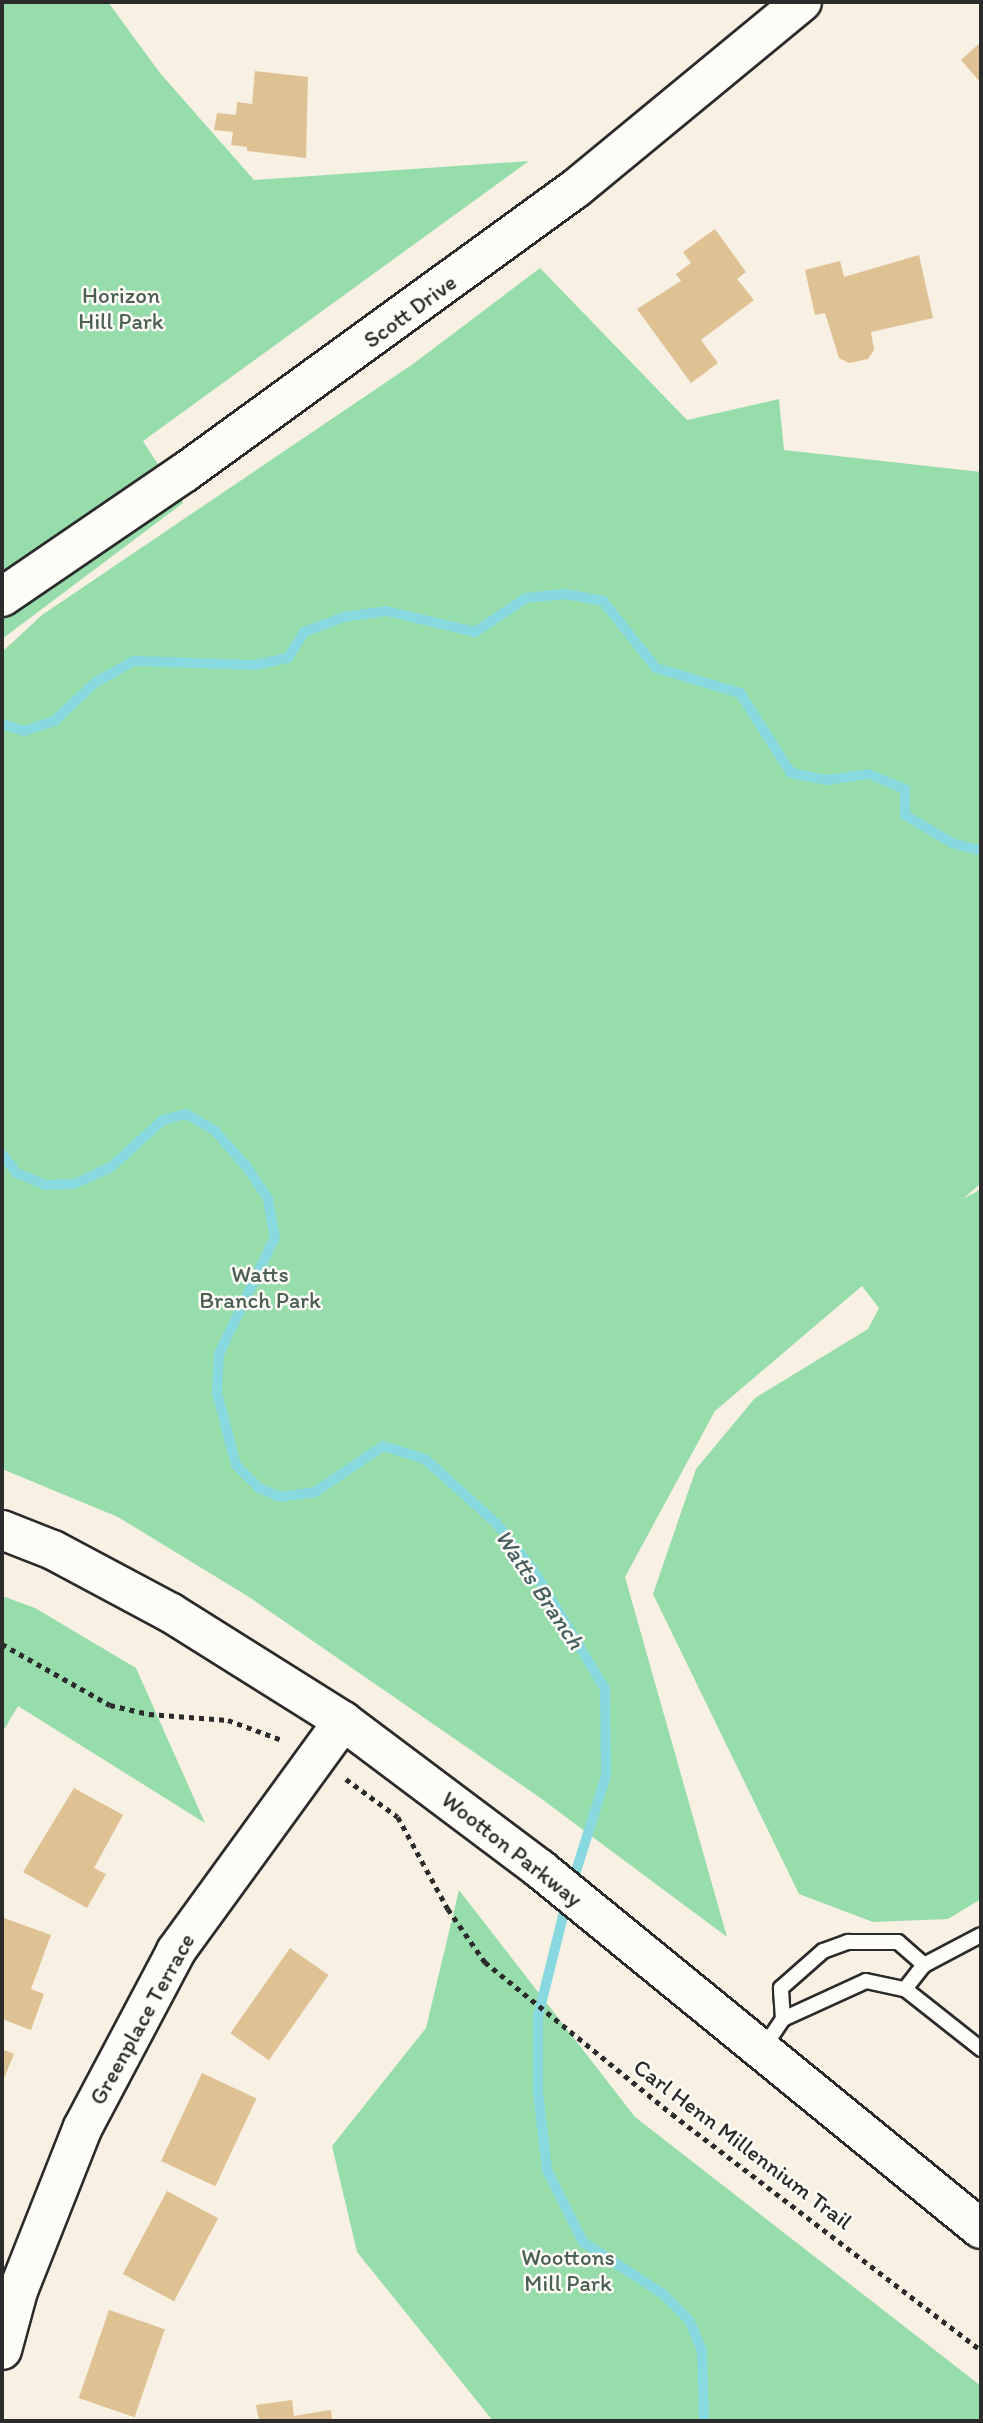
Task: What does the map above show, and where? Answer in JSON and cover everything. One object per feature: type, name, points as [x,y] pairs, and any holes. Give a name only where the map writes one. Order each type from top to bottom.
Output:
[{"type":"street","name":"Scott Drive","points":[[2,597],[184,473],[564,197],[650,132],[802,2]]},
{"type":"street","name":"Wootton Parkway","points":[[2,1530],[171,1613],[343,1721],[540,1869],[981,2229]]},
{"type":"street","name":"Greenplace Terrace","points":[[2,2350],[83,2127],[176,1951],[343,1721]]},
{"type":"lane","points":[[905,1989],[924,1965],[981,1935]]},
{"type":"lane","points":[[783,2019],[781,1988],[823,1951],[848,1942],[898,1942],[924,1965]]},
{"type":"lane","points":[[762,2051],[783,2019],[866,1981],[905,1989],[981,2049]]},
{"type":"path","name":"Carl Henn Millennium Trail","points":[[485,1962],[638,2087],[981,2350]]},
{"type":"green space","name":"Horizon Hill Park","points":[[2,2],[108,2],[160,73],[254,180],[529,161],[143,441],[183,503],[2,639]]},
{"type":"green space","name":"Watts Branch Park","points":[[540,268],[687,420],[779,399],[784,450],[981,472],[981,1183],[963,1199],[981,1189],[981,1899],[948,1919],[873,1922],[799,1894],[653,1594],[696,1469],[755,1398],[868,1329],[879,1308],[862,1286],[715,1411],[625,1577],[727,1937],[539,1797],[249,1597],[118,1517],[2,1469],[2,652],[42,615],[413,364]]},
{"type":"green space","points":[[2,1596],[35,1608],[136,1668],[205,1823],[18,1706],[2,1733]]},
{"type":"green space","name":"Woottons Mill Park","points":[[459,1890],[635,2117],[981,2386],[981,2421],[493,2421],[357,2252],[332,2146],[426,2028]]},
{"type":"building","points":[[981,42],[981,83],[961,60]]},
{"type":"building","points":[[255,71],[308,77],[306,158],[247,151],[247,147],[231,145],[233,132],[214,130],[217,113],[236,115],[237,102],[252,104]]},
{"type":"building","points":[[715,229],[746,272],[737,279],[754,300],[701,340],[718,363],[691,383],[637,309],[681,281],[676,274],[691,263],[683,252]]},
{"type":"building","points":[[919,255],[933,318],[871,332],[874,350],[868,359],[849,363],[839,358],[825,313],[815,315],[805,270],[840,261],[844,277]]},
{"type":"building","points":[[74,1788],[123,1815],[94,1868],[106,1874],[87,1908],[23,1872]]},
{"type":"building","points":[[4,1918],[51,1935],[31,1989],[44,1994],[31,2030],[2,2019]]},
{"type":"building","points":[[290,1948],[329,1975],[269,2060],[230,2033]]},
{"type":"building","points":[[2,2049],[14,2054],[2,2083]]},
{"type":"building","points":[[202,2073],[256,2098],[215,2186],[161,2161]]},
{"type":"building","points":[[167,2191],[218,2218],[174,2301],[123,2274]]},
{"type":"building","points":[[109,2310],[165,2329],[135,2417],[79,2398]]},
{"type":"building","points":[[292,2400],[294,2416],[331,2410],[332,2421],[259,2421],[256,2405]]},
{"type":"waterway","points":[[2,724],[24,731],[54,721],[96,682],[134,661],[255,665],[288,658],[304,632],[344,617],[386,611],[475,632],[526,598],[565,594],[603,601],[656,668],[740,693],[791,773],[827,780],[869,774],[905,789],[905,815],[952,843],[981,851]]},
{"type":"waterway","name":"Watts Branch","points":[[2,1154],[17,1173],[45,1185],[74,1184],[111,1167],[163,1120],[186,1114],[215,1131],[246,1166],[268,1199],[275,1237],[219,1354],[217,1393],[236,1465],[259,1488],[280,1497],[315,1492],[383,1446],[425,1459],[497,1524],[534,1571],[605,1689],[606,1776],[572,1884]]},
{"type":"waterway","name":"Watts Branch","points":[[567,1900],[538,2016],[538,2092],[547,2170],[583,2242],[663,2294],[689,2320],[702,2351],[704,2421]]}]
